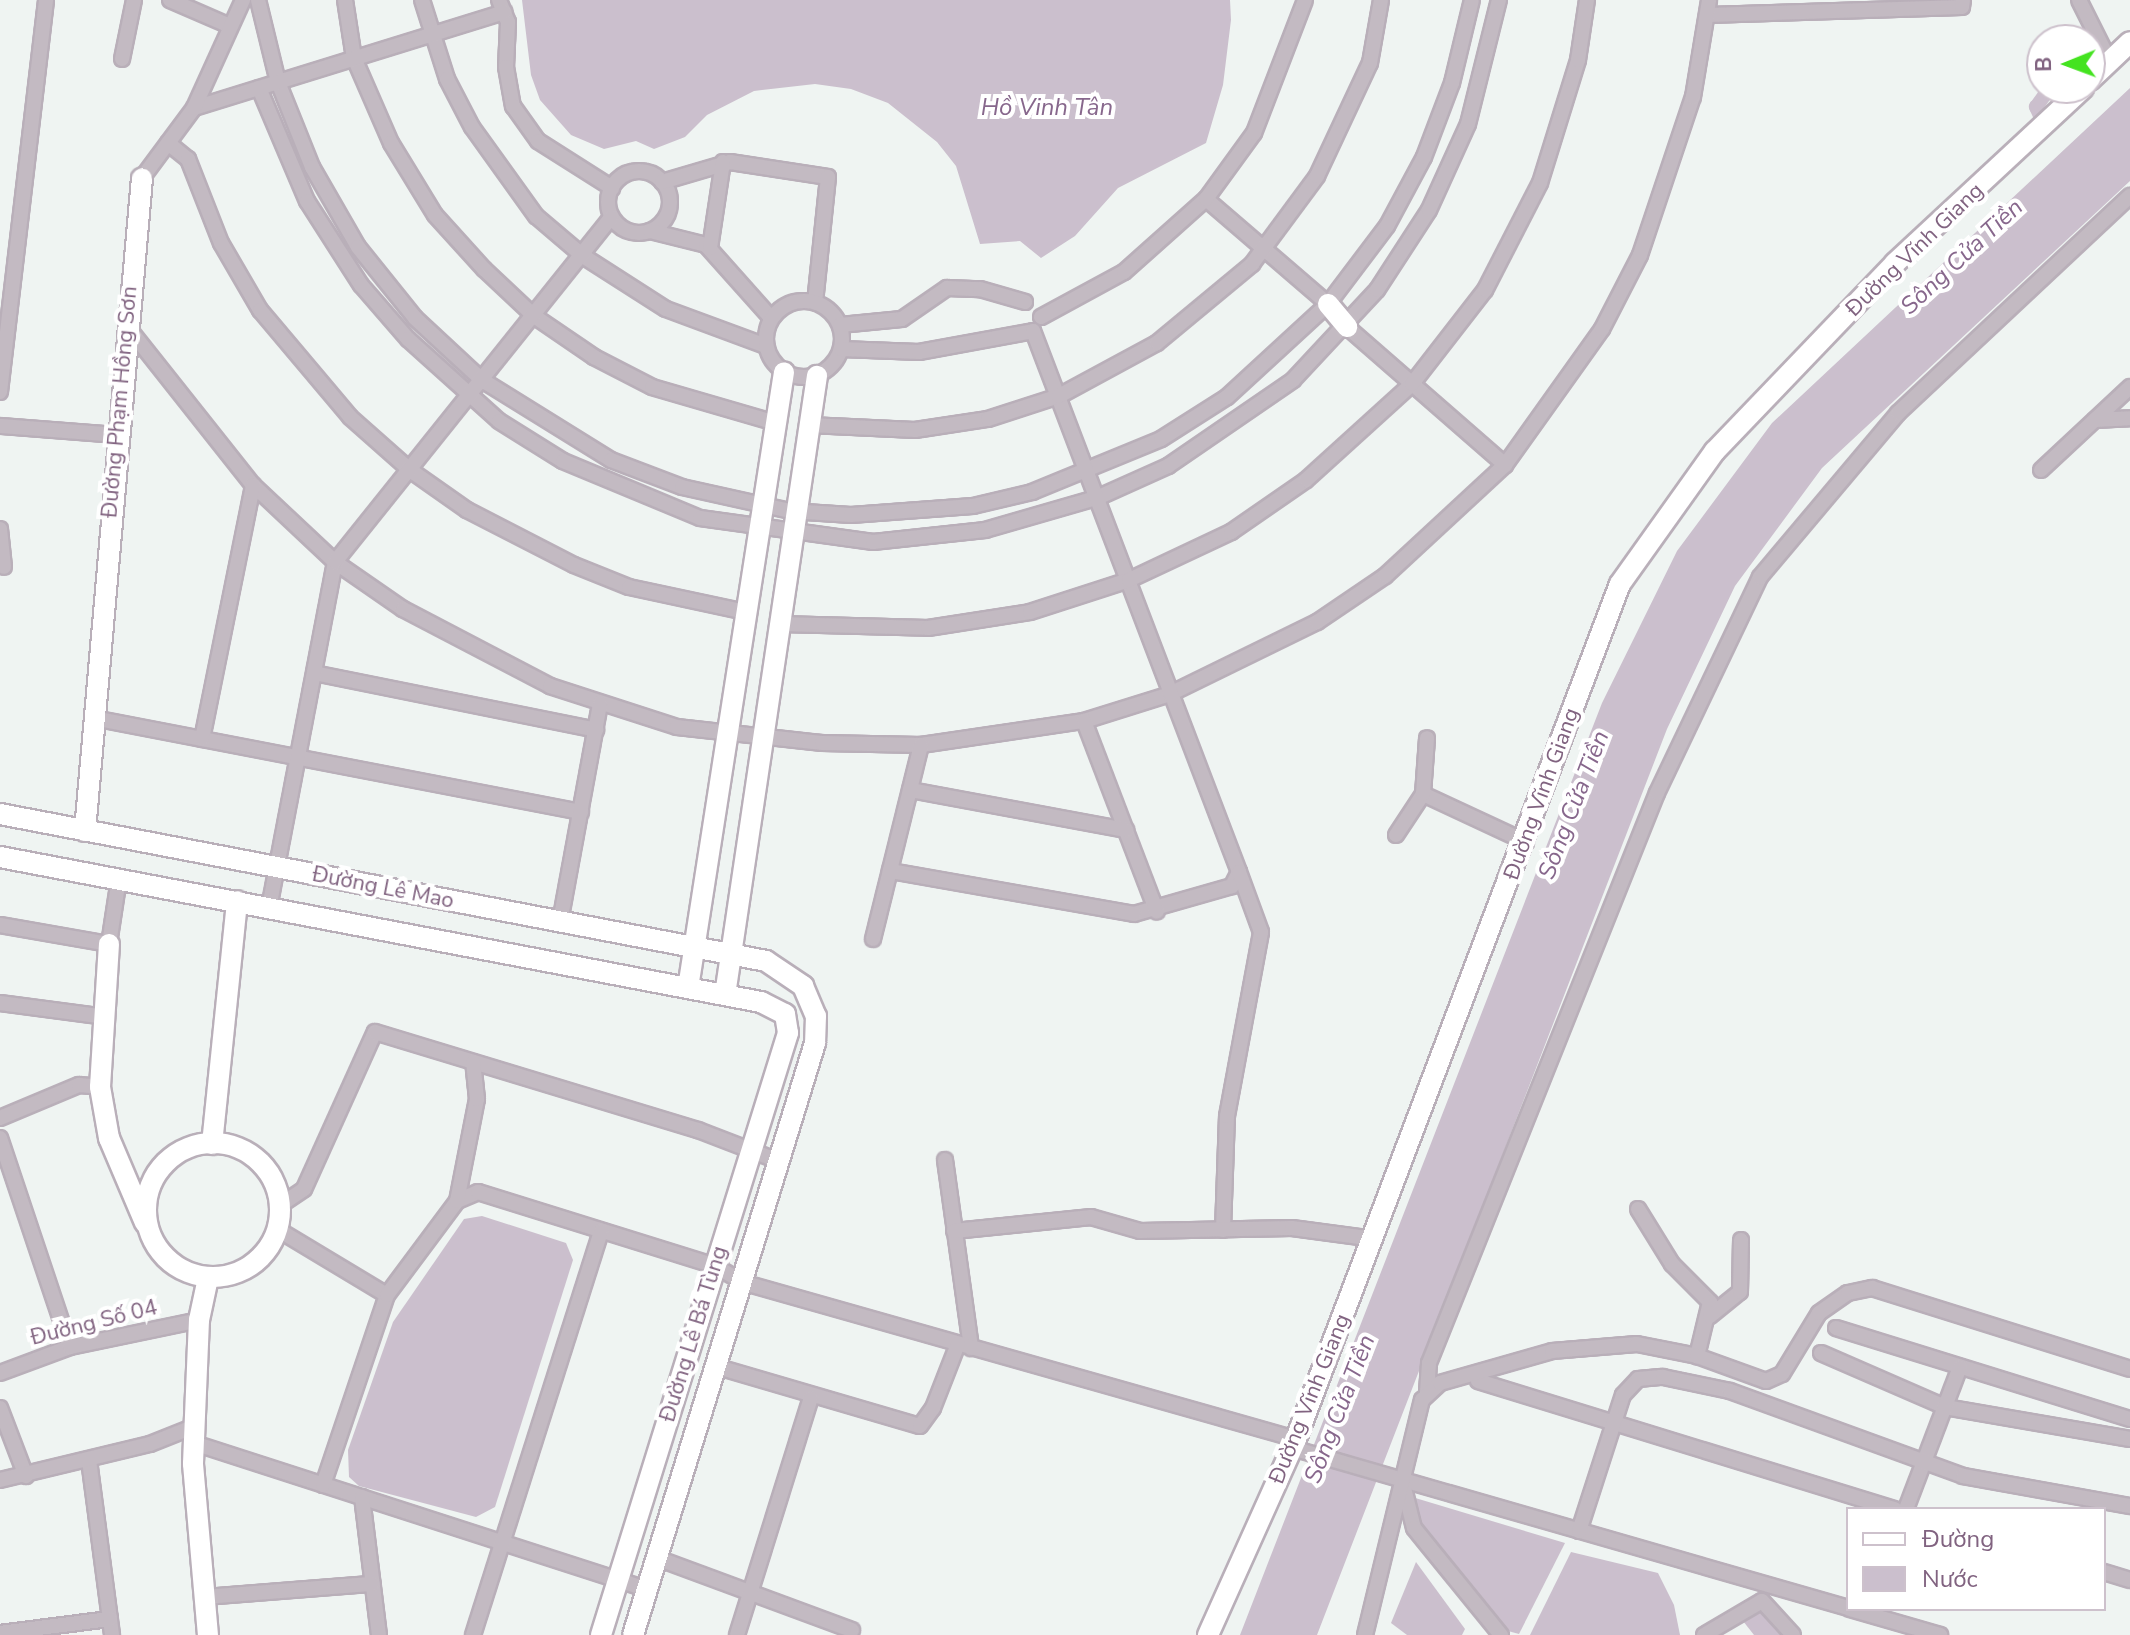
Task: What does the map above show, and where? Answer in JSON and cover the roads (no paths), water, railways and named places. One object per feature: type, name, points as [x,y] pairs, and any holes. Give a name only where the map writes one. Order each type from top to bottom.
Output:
[{"type":"street","points":[[0,392],[46,0]]},
{"type":"street","points":[[122,59],[134,0]]},
{"type":"street","points":[[170,0],[230,26]]},
{"type":"street","name":"Đường Phạm Hồng Sơn","points":[[85,831],[126,325],[142,178],[194,108],[243,0]]},
{"type":"street","points":[[258,0],[278,82],[312,167],[358,247],[415,318],[482,380],[611,460],[682,487],[797,511],[912,513],[973,506],[1090,472],[1161,439],[1227,397],[1328,304],[1387,226],[1443,108],[1472,0]]},
{"type":"street","points":[[345,0],[354,58],[391,143],[435,215],[534,316],[652,387],[776,423]]},
{"type":"street","points":[[422,0],[447,79],[502,174],[536,216],[583,256],[666,309],[766,346],[784,372],[688,988]]},
{"type":"street","points":[[1041,317],[1124,272],[1206,199],[1254,133],[1305,0]]},
{"type":"street","points":[[809,425],[878,431],[952,426],[1059,396],[1157,343],[1264,247],[1317,176],[1370,63],[1381,0]]},
{"type":"street","points":[[259,88],[307,201],[361,285],[468,398],[563,461],[644,498],[759,528],[873,542],[985,530],[1099,497],[1233,427],[1347,327],[1429,210],[1471,115],[1499,0]]},
{"type":"street","points":[[780,624],[877,630],[967,623],[1030,612],[1129,580],[1231,532],[1306,480],[1412,384],[1485,290],[1540,183],[1578,60],[1587,0]]},
{"type":"street","points":[[126,325],[253,485],[335,562],[417,616],[550,686],[600,704],[727,735],[921,745],[1084,721],[1170,694],[1246,662],[1340,607],[1448,523],[1505,465],[1602,329],[1640,255],[1693,97],[1708,7],[1962,7],[1963,0]]},
{"type":"street","points":[[2079,0],[2109,60]]},
{"type":"street","points":[[194,108],[432,35],[502,6],[513,106],[538,141],[612,188]]},
{"type":"street","points":[[2106,63],[2130,42]]},
{"type":"street","name":"Đường Vĩnh Giang","points":[[1208,1635],[1299,1446],[1374,1239],[1526,842],[1599,631],[1649,535],[1715,451],[1798,364],[2066,104]]},
{"type":"street","points":[[1443,108],[1471,115]]},
{"type":"street","points":[[168,143],[188,159],[221,243],[260,310],[350,417],[410,470],[467,510],[574,565],[629,587],[746,612]]},
{"type":"street","points":[[612,188],[636,172],[662,182],[723,162],[828,177],[815,302]]},
{"type":"street","points":[[710,248],[723,162]]},
{"type":"street","points":[[650,231],[669,210],[662,182]]},
{"type":"street","points":[[269,908],[302,759],[335,562],[583,256],[611,217],[612,188]]},
{"type":"street","points":[[1365,1635],[1396,1478],[1427,1392],[1429,1363],[1651,807],[1760,577],[1898,413],[2130,196]]},
{"type":"street","points":[[1206,199],[1264,247],[1328,304],[1347,327],[1505,465]]},
{"type":"street","points":[[611,217],[628,231],[650,231],[710,248],[771,318]]},
{"type":"street","points":[[840,325],[902,319],[947,288],[980,289],[1025,302]]},
{"type":"street","points":[[725,995],[817,376],[841,349],[840,325],[815,302],[790,303],[771,318],[766,346]]},
{"type":"street","points":[[841,349],[919,352],[1028,328],[1059,396],[1261,932],[1227,1116],[1223,1230]]},
{"type":"street","points":[[784,372],[817,376]]},
{"type":"street","points":[[2041,470],[2130,387]]},
{"type":"street","points":[[2095,420],[2130,418]]},
{"type":"street","points":[[0,426],[117,435]]},
{"type":"street","points":[[202,739],[253,485]]},
{"type":"street","points":[[0,529],[4,567]]},
{"type":"street","points":[[314,673],[596,730]]},
{"type":"street","points":[[560,922],[600,704]]},
{"type":"street","points":[[93,718],[581,812]]},
{"type":"street","points":[[1084,721],[1157,912]]},
{"type":"street","points":[[1396,835],[1423,794],[1427,738]]},
{"type":"street","points":[[873,939],[921,745]]},
{"type":"street","points":[[910,790],[1126,830]]},
{"type":"street","points":[[1423,794],[1526,842]]},
{"type":"street","name":"Đường Lê Mao","points":[[0,814],[766,961],[789,972],[809,995],[815,1043]]},
{"type":"street","name":"Đường Lê Mao","points":[[0,857],[761,1002],[785,1014],[788,1033]]},
{"type":"street","points":[[890,871],[1123,913],[1157,912],[1232,886],[1239,872]]},
{"type":"street","points":[[119,879],[109,944],[100,1087],[109,1138],[147,1226],[169,1262],[208,1278],[251,1265],[277,1229],[279,1206],[262,1165],[244,1151],[212,1144],[178,1152],[162,1166],[146,1205],[147,1226]]},
{"type":"street","points":[[212,1144],[237,901]]},
{"type":"street","points":[[0,925],[109,944]]},
{"type":"street","points":[[0,1003],[106,1017]]},
{"type":"street","points":[[279,1206],[304,1189],[375,1032],[781,1162]]},
{"type":"street","name":"Đường Lê Bá Tùng","points":[[601,1635],[788,1033]]},
{"type":"street","name":"Đường Lê Bá Tùng","points":[[633,1635],[745,1283],[815,1043]]},
{"type":"street","points":[[323,1485],[387,1295],[457,1201],[477,1099],[473,1062]]},
{"type":"street","points":[[0,1118],[79,1085],[100,1087]]},
{"type":"street","points":[[0,1138],[70,1347]]},
{"type":"street","points":[[718,1367],[811,1398],[921,1425],[964,1346],[945,1160]]},
{"type":"street","points":[[457,1201],[478,1192],[715,1266],[745,1283],[1299,1446],[1396,1478],[1846,1608]]},
{"type":"street","points":[[1638,1209],[1672,1264],[1709,1299],[1710,1316],[1697,1356]]},
{"type":"street","points":[[954,1231],[1091,1217],[1140,1231],[1308,1229],[1374,1239]]},
{"type":"street","points":[[277,1229],[387,1295]]},
{"type":"street","points":[[473,1635],[601,1231]]},
{"type":"street","points":[[1710,1316],[1740,1292],[1741,1240]]},
{"type":"street","points":[[208,1278],[199,1320],[194,1434],[208,1635]]},
{"type":"street","points":[[1427,1392],[1440,1383],[1572,1348],[1646,1345],[1697,1356],[1766,1381],[1782,1374],[1819,1313],[1848,1293],[1872,1288],[2130,1369]]},
{"type":"street","name":"Đường Số 04","points":[[0,1373],[70,1347],[199,1320]]},
{"type":"street","points":[[1836,1328],[2130,1419]]},
{"type":"street","points":[[1821,1353],[1945,1407],[2130,1439]]},
{"type":"street","points":[[1907,1507],[1960,1367]]},
{"type":"street","points":[[1579,1531],[1610,1421],[1638,1379],[1663,1377],[1730,1391],[1923,1464],[2130,1506]]},
{"type":"street","points":[[1478,1381],[1889,1507]]},
{"type":"street","points":[[737,1635],[811,1398]]},
{"type":"street","points":[[0,1408],[26,1476]]},
{"type":"street","points":[[0,1480],[194,1434],[323,1485],[648,1590]]},
{"type":"street","points":[[89,1460],[112,1635]]},
{"type":"street","points":[[1396,1478],[1414,1528],[1501,1635]]},
{"type":"street","points":[[362,1497],[379,1635]]},
{"type":"street","points":[[657,1558],[749,1595],[852,1630]]},
{"type":"street","points":[[2106,1573],[2130,1580]]},
{"type":"street","points":[[205,1597],[372,1584]]},
{"type":"street","points":[[1704,1635],[1762,1601],[1793,1635]]},
{"type":"street","points":[[1871,1612],[1940,1635]]},
{"type":"street","points":[[0,1633],[110,1619]]},
{"type":"water","name":"Hồ Vinh Tân","points":[[522,0],[1230,0],[1231,20],[1223,85],[1206,143],[1118,188],[1075,236],[1041,258],[1020,241],[980,244],[956,166],[937,142],[888,103],[851,89],[815,84],[754,91],[707,115],[685,137],[654,149],[636,141],[604,149],[571,135],[540,100],[531,75]]},
{"type":"water","name":"Sông Cửa Tiền","points":[[2130,88],[2130,181],[1822,468],[1735,586],[1667,729],[1317,1635],[1240,1635],[1602,703],[1677,551],[1772,423]]},
{"type":"water","points":[[482,1216],[566,1243],[573,1260],[495,1507],[476,1517],[359,1486],[349,1477],[348,1450],[393,1322],[464,1219]]},
{"type":"water","points":[[1412,1497],[1565,1543],[1519,1634],[1508,1631],[1445,1562],[1418,1525]]},
{"type":"water","points":[[1571,1552],[1658,1573],[1674,1605],[1680,1635],[1530,1635]]},
{"type":"water","points":[[1416,1562],[1465,1629],[1462,1635],[1407,1635],[1391,1623]]},
{"type":"water","points":[[1762,1609],[1786,1635],[1754,1635],[1743,1621]]},
{"type":"waterway","points":[[2038,104],[2036,107],[2043,122]]}]
